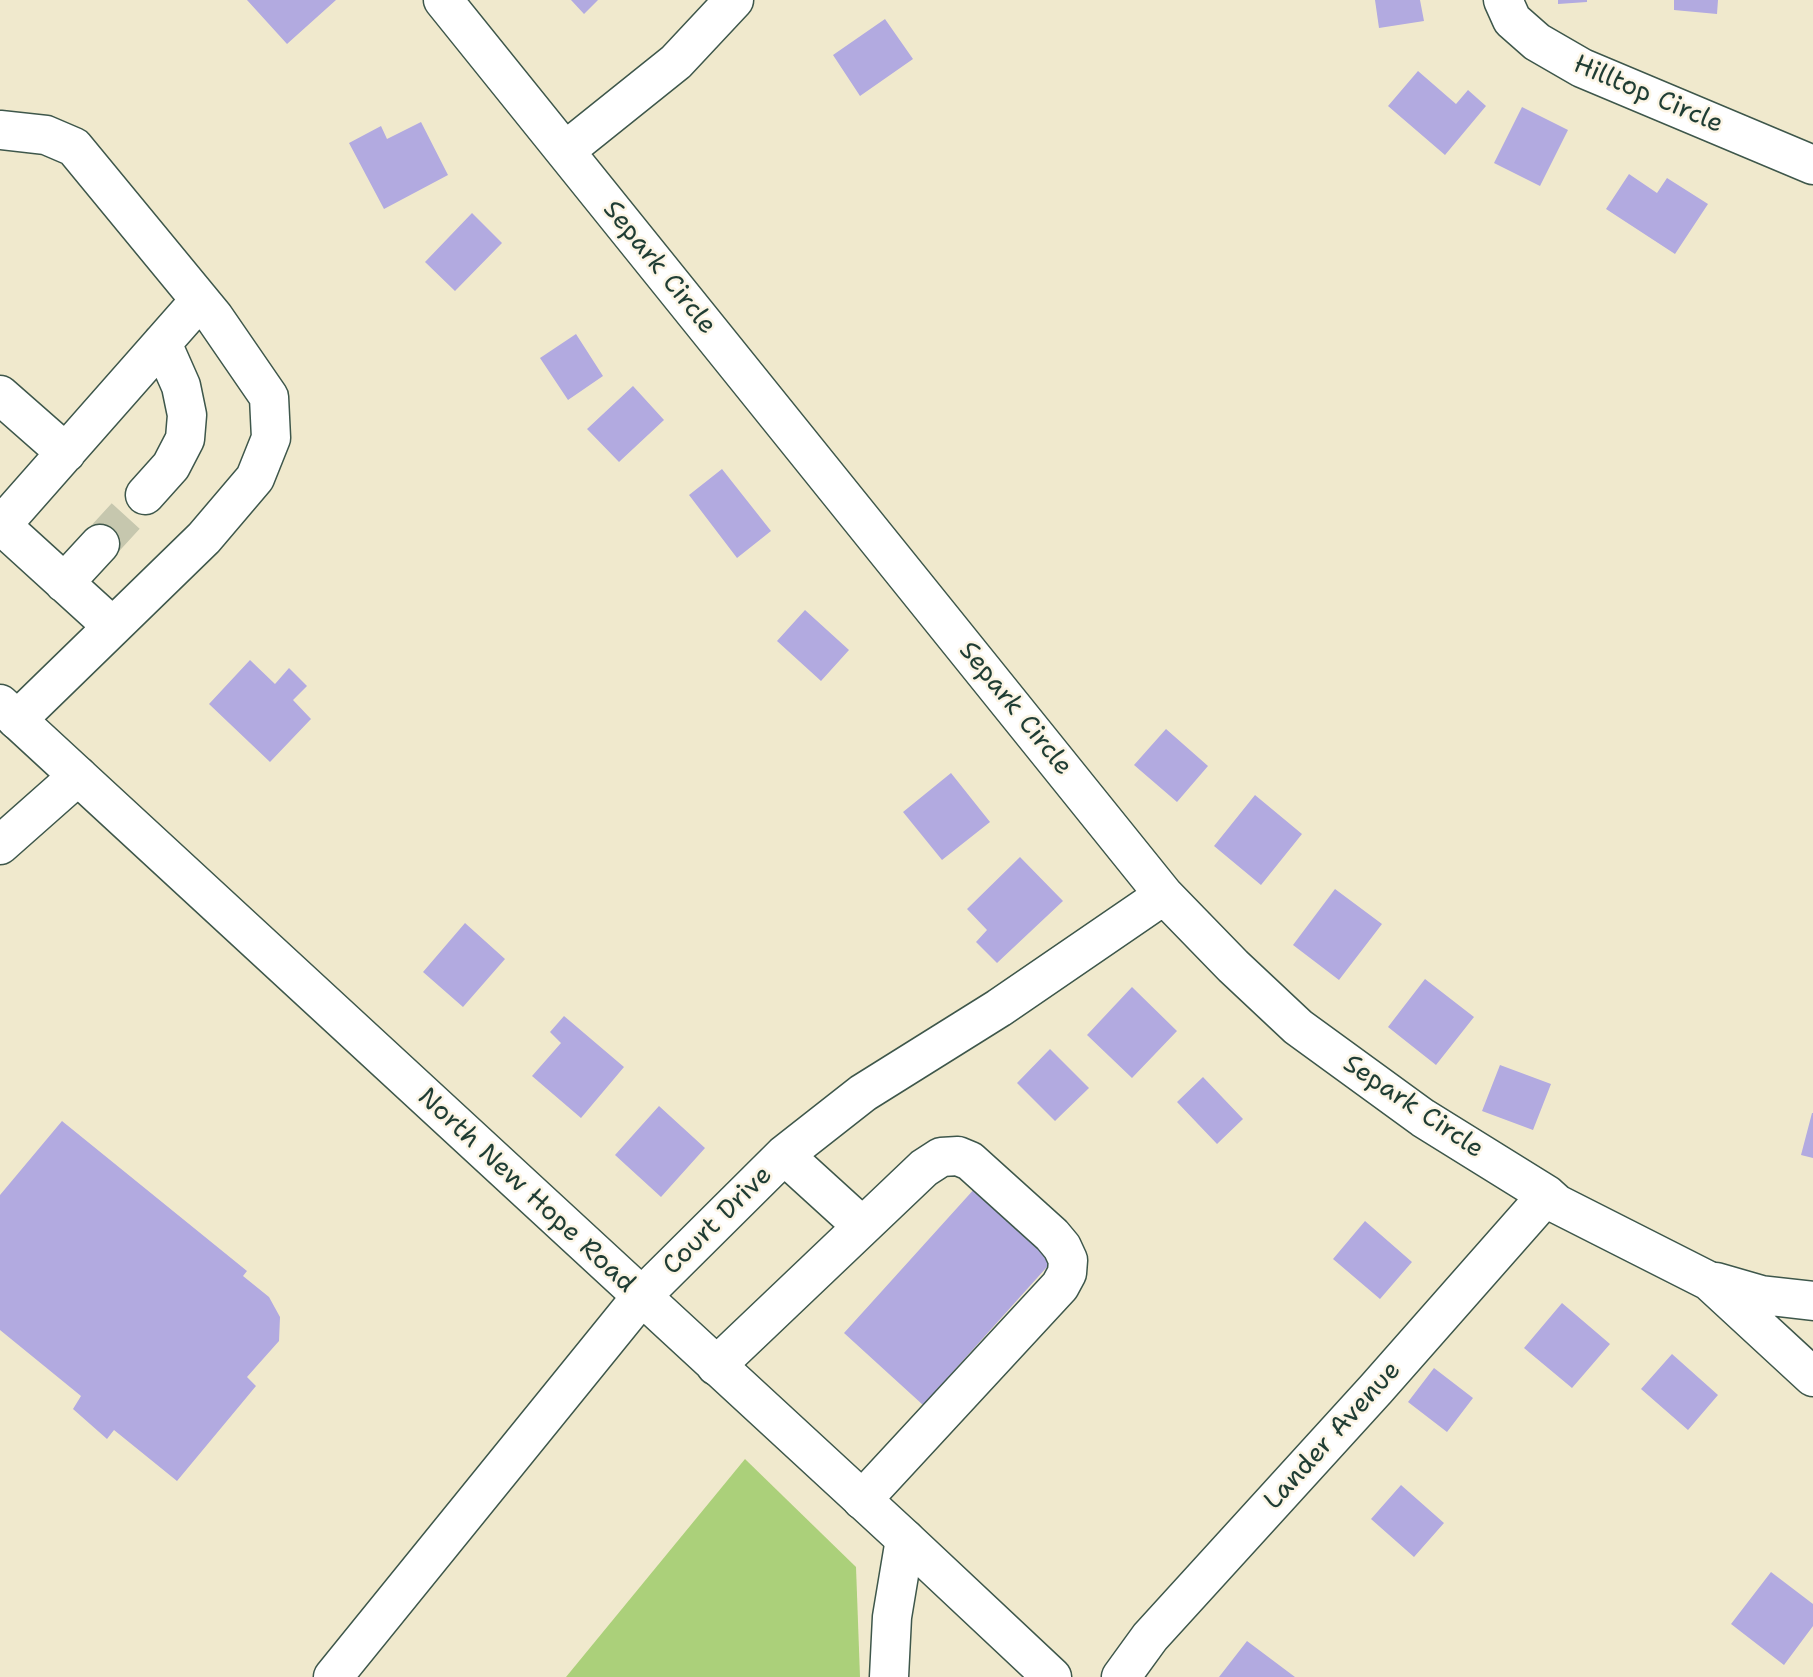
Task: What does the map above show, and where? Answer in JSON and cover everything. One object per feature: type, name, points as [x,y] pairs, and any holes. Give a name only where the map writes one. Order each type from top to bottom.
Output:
[{"type":"street","name":"Separk Circle","points":[[443,0],[1164,895],[1233,966],[1298,1027],[1423,1118],[1547,1195],[1557,1204],[1709,1281],[1761,1295],[1813,1301]]},
{"type":"street","points":[[565,151],[676,62],[734,0]]},
{"type":"street","name":"Hilltop Circle","points":[[1503,0],[1512,20],[1537,43],[1582,68],[1813,165]]},
{"type":"street","points":[[0,130],[46,135],[74,147],[214,317],[269,397],[271,438],[255,478],[204,538],[112,626],[9,712]]},
{"type":"street","points":[[112,626],[1,526],[200,300]]},
{"type":"street","points":[[145,495],[171,466],[185,439],[187,415],[181,386],[162,343]]},
{"type":"street","points":[[2,401],[65,453]]},
{"type":"street","points":[[64,583],[100,544]]},
{"type":"street","name":"North New Hope Road","points":[[9,712],[1052,1677]]},
{"type":"street","points":[[0,845],[78,776]]},
{"type":"street","name":"Court Drive","points":[[333,1677],[641,1297],[784,1155],[863,1093],[999,1008],[1164,895]]},
{"type":"street","points":[[784,1155],[862,1226]]},
{"type":"street","points":[[716,1366],[924,1168],[941,1157],[958,1156],[970,1161],[1052,1235],[1068,1260],[1067,1273],[1060,1286],[862,1500]]},
{"type":"street","name":"Lander Avenue","points":[[1121,1677],[1150,1637],[1377,1389],[1547,1195]]},
{"type":"street","name":"Separk Circle","points":[[1709,1281],[1813,1377]]},
{"type":"street","points":[[889,1677],[892,1617],[905,1539]]},
{"type":"green space","points":[[745,1459],[856,1567],[860,1677],[566,1677]]},
{"type":"building","points":[[247,0],[336,0],[287,44]]},
{"type":"building","points":[[571,0],[598,0],[584,14]]},
{"type":"building","points":[[1375,0],[1420,0],[1424,21],[1379,28]]},
{"type":"building","points":[[1558,0],[1587,0],[1587,2],[1558,4]]},
{"type":"building","points":[[1674,0],[1718,0],[1717,14],[1674,10]]},
{"type":"building","points":[[885,19],[913,59],[860,96],[833,55]]},
{"type":"building","points":[[1418,71],[1456,104],[1468,90],[1486,106],[1445,155],[1388,106]]},
{"type":"building","points":[[1522,107],[1568,130],[1540,186],[1494,163]]},
{"type":"building","points":[[421,122],[448,175],[384,209],[349,143],[381,126],[387,139]]},
{"type":"building","points":[[1629,174],[1657,193],[1667,178],[1708,204],[1675,254],[1606,209]]},
{"type":"building","points":[[472,213],[502,243],[455,291],[425,262]]},
{"type":"building","points":[[576,334],[603,376],[568,400],[540,358]]},
{"type":"building","points":[[633,386],[664,420],[619,462],[587,429]]},
{"type":"building","points":[[722,469],[771,531],[737,558],[689,495]]},
{"type":"building","points":[[805,610],[849,650],[821,681],[777,641]]},
{"type":"building","points":[[250,660],[275,684],[289,668],[307,686],[293,700],[311,719],[270,762],[209,704]]},
{"type":"building","points":[[1166,729],[1208,766],[1177,802],[1134,765]]},
{"type":"building","points":[[951,773],[990,822],[942,860],[903,812]]},
{"type":"building","points":[[1255,795],[1302,834],[1261,885],[1214,846]]},
{"type":"building","points":[[1020,857],[1063,901],[997,963],[976,942],[987,930],[967,909]]},
{"type":"building","points":[[1335,889],[1382,924],[1339,980],[1293,945]]},
{"type":"building","points":[[465,923],[505,959],[463,1007],[423,972]]},
{"type":"building","points":[[1425,979],[1474,1017],[1436,1065],[1388,1027]]},
{"type":"building","points":[[1132,987],[1177,1031],[1132,1078],[1087,1035]]},
{"type":"building","points":[[564,1016],[624,1067],[581,1118],[532,1076],[561,1043],[550,1032]]},
{"type":"building","points":[[1050,1049],[1089,1088],[1055,1121],[1017,1083]]},
{"type":"building","points":[[1500,1065],[1551,1084],[1533,1130],[1482,1111]]},
{"type":"building","points":[[1203,1077],[1243,1119],[1217,1144],[1177,1102]]},
{"type":"building","points":[[659,1106],[705,1148],[661,1197],[615,1155]]},
{"type":"building","points":[[1813,1113],[1813,1158],[1801,1155]]},
{"type":"building","points":[[62,1121],[247,1271],[243,1276],[269,1297],[280,1317],[279,1341],[247,1377],[256,1386],[177,1481],[114,1430],[107,1439],[73,1409],[81,1396],[0,1330],[0,1195]]},
{"type":"building","points":[[976,1187],[1055,1258],[923,1405],[844,1333]]},
{"type":"building","points":[[1365,1221],[1412,1262],[1380,1299],[1333,1259]]},
{"type":"building","points":[[1562,1303],[1610,1344],[1572,1388],[1524,1348]]},
{"type":"building","points":[[1672,1354],[1718,1395],[1688,1430],[1641,1389]]},
{"type":"building","points":[[1434,1368],[1473,1398],[1447,1432],[1408,1402]]},
{"type":"building","points":[[1401,1485],[1444,1523],[1414,1557],[1371,1519]]},
{"type":"building","points":[[1771,1572],[1813,1604],[1813,1626],[1784,1665],[1731,1624]]},
{"type":"building","points":[[1247,1641],[1295,1677],[1219,1677]]},
{"type":"tunnel","points":[[100,544],[145,495]]}]
